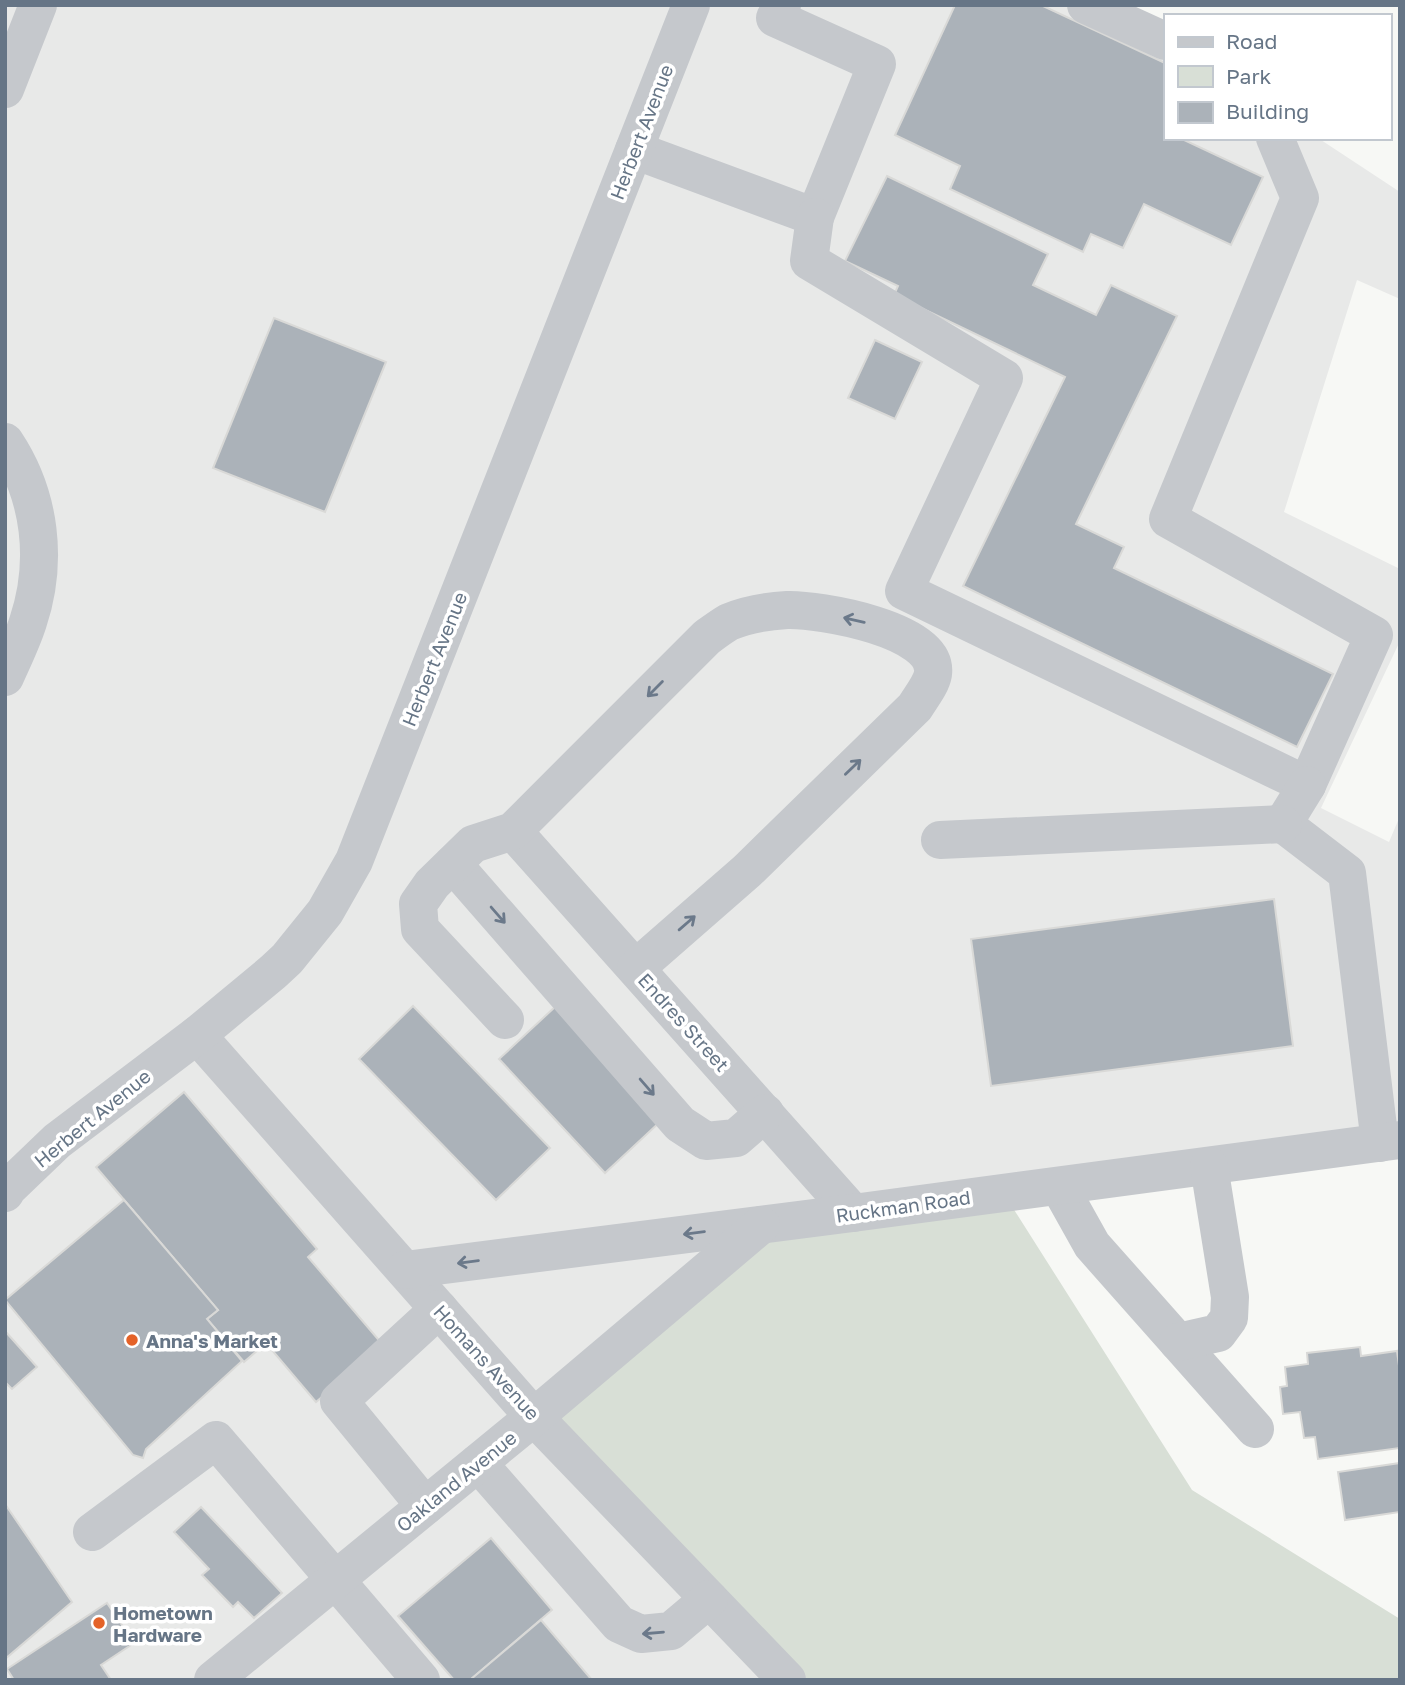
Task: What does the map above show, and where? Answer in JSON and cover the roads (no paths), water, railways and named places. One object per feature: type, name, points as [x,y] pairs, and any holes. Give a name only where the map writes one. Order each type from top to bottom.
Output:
[{"type":"street","points":[[5,89],[38,5]]},
{"type":"street","name":"Herbert Avenue","points":[[5,1193],[57,1142],[197,1035],[287,959],[325,912],[354,861],[691,5]]},
{"type":"street","points":[[782,5],[775,18],[877,64],[816,217],[809,261],[1004,378],[904,591],[1307,785]]},
{"type":"street","points":[[1086,5],[1164,41]]},
{"type":"street","points":[[1276,140],[1300,198],[1168,519],[1374,635],[1307,785],[1283,824]]},
{"type":"street","points":[[634,150],[816,217]]},
{"type":"street","points":[[5,442],[27,482],[40,544],[37,586],[28,622],[5,677]]},
{"type":"street","points":[[505,1020],[420,929],[418,904],[432,884],[473,844],[513,831],[707,637],[729,622],[786,610],[824,613],[873,624],[901,635],[926,652],[932,663],[933,675],[915,707],[747,871],[636,968]]},
{"type":"street","points":[[940,840],[1283,824],[1347,873],[1390,1141]]},
{"type":"street","name":"Endres Street","points":[[513,831],[853,1213]]},
{"type":"street","points":[[453,864],[680,1124],[706,1141],[736,1138],[765,1113]]},
{"type":"street","name":"Homans Avenue","points":[[197,1035],[534,1417],[787,1680]]},
{"type":"street","name":"Ruckman Road","points":[[405,1270],[1390,1141]]},
{"type":"street","points":[[1178,1342],[1218,1333],[1229,1318],[1230,1297],[1209,1166]]},
{"type":"street","points":[[1059,1186],[1092,1245],[1255,1429]]},
{"type":"street","name":"Oakland Avenue","points":[[213,1680],[534,1417],[761,1225]]},
{"type":"street","points":[[425,1506],[339,1401],[439,1309]]},
{"type":"street","points":[[92,1532],[216,1440],[421,1680]]},
{"type":"street","points":[[478,1463],[620,1624],[641,1634],[671,1631],[709,1599]]},
{"type":"place","name":"Anna's Market","points":[[132,1340]]},
{"type":"place","name":"Hometown Hardware","points":[[99,1623]]}]
